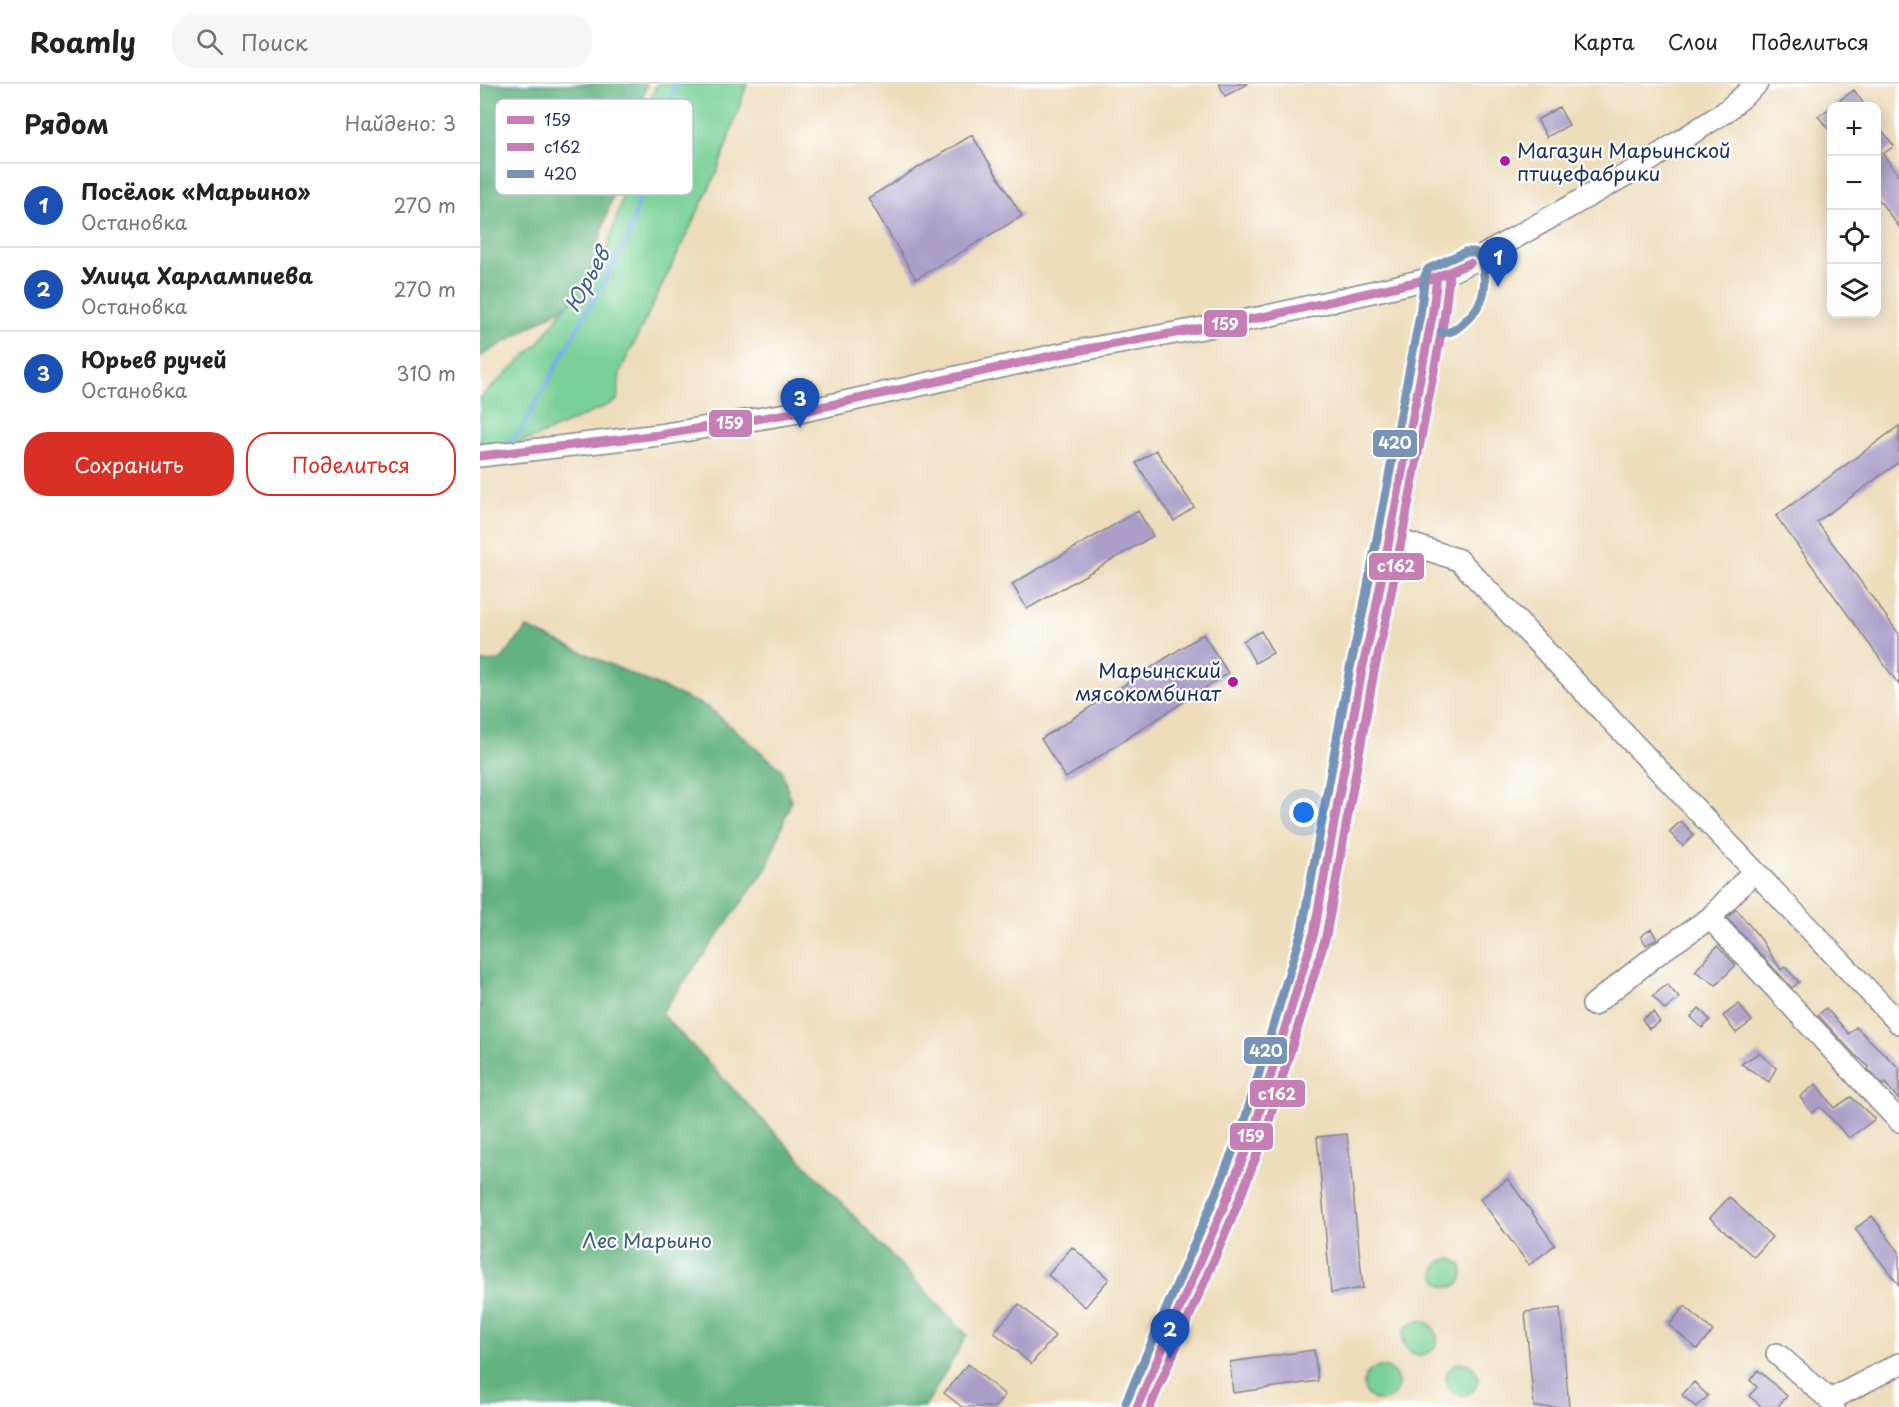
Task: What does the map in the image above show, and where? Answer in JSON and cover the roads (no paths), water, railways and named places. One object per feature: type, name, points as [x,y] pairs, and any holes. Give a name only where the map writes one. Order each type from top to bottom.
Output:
[{"type":"street","points":[[480,456],[659,435],[799,412],[1060,354],[1263,317],[1437,277],[1470,263],[1638,168],[1725,112],[1757,84]]},
{"type":"street","points":[[1137,1407],[1250,1140],[1314,933],[1432,317],[1437,277]]},
{"type":"street","points":[[1389,537],[1459,560],[1899,1023]]},
{"type":"street","points":[[1593,1005],[1660,952],[1710,918],[1755,871]]},
{"type":"street","points":[[1710,918],[1899,1121]]},
{"type":"street","points":[[1777,1354],[1832,1403],[1899,1364]]},
{"type":"waterway","name":"Юрьев","points":[[670,99],[677,84]]},
{"type":"waterway","name":"Юрьев","points":[[504,446],[520,432],[630,234],[640,195]]},
{"type":"place","name":"Магазин Марьинской птицефабрики","points":[[1505,161]]},
{"type":"place","name":"Посёлок «Марьино»","points":[[1498,287]]},
{"type":"place","name":"Юрьев ручей","points":[[800,428]]},
{"type":"place","name":"Марьинский мясокомбинат","points":[[1233,682]]},
{"type":"place","name":"Улица Харлампиева","points":[[1170,1359]]},
{"type":"park label","name":"Лес Марьино","points":[[647,1240]]}]
